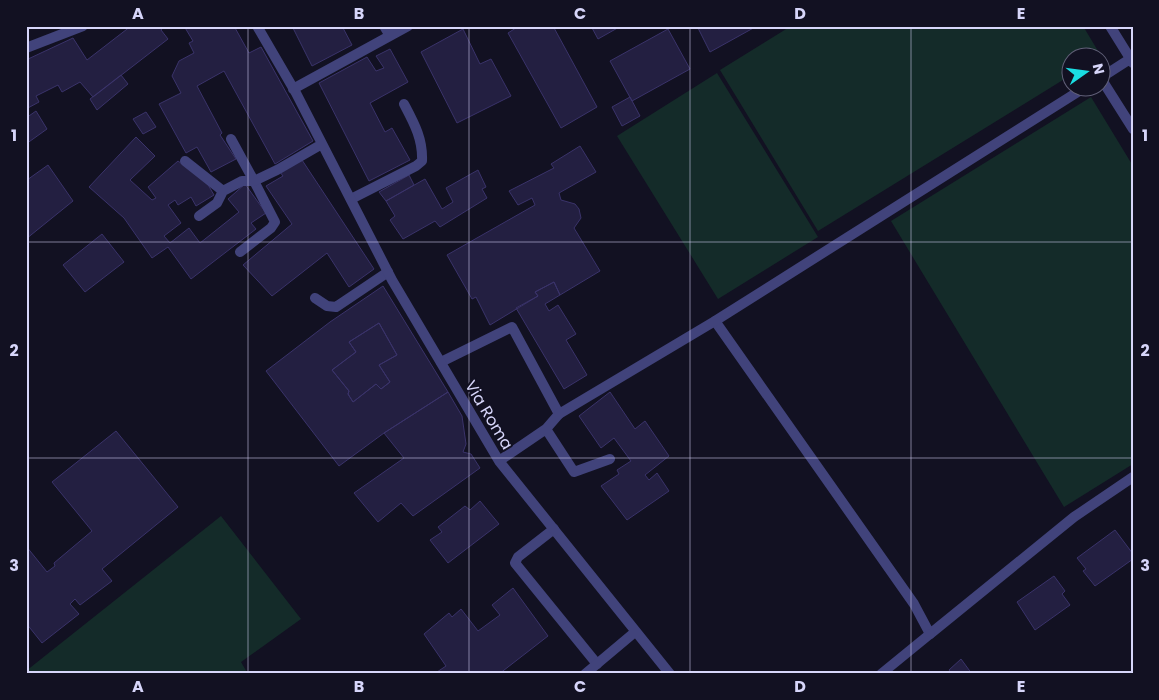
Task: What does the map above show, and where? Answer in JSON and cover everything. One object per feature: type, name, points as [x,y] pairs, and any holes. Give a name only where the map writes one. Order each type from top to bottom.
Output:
[{"type":"street","points":[[26,48],[83,26]]},
{"type":"street","name":"Via Roma","points":[[257,26],[293,89],[388,272],[499,461],[670,674]]},
{"type":"street","points":[[384,26],[390,36]]},
{"type":"street","points":[[293,89],[408,26]]},
{"type":"street","points":[[1110,26],[1132,61],[1112,72]]},
{"type":"street","points":[[1112,94],[1133,129]]},
{"type":"street","points":[[499,461],[546,429],[559,414],[714,321],[1068,98]]},
{"type":"street","points":[[351,199],[416,166],[422,161],[423,150],[418,130],[404,104]]},
{"type":"street","points":[[230,138],[275,222],[272,228],[240,252]]},
{"type":"street","points":[[199,216],[218,203],[223,191],[242,181],[254,181],[322,144]]},
{"type":"street","points":[[185,161],[223,191]]},
{"type":"street","points":[[315,298],[327,306],[336,307],[388,272]]},
{"type":"street","points":[[714,321],[914,604],[930,634]]},
{"type":"street","points":[[441,362],[512,327],[559,414]]},
{"type":"street","points":[[546,429],[574,472],[610,459]]},
{"type":"street","points":[[881,674],[1074,517],[1133,477]]},
{"type":"street","points":[[554,529],[518,557],[514,563],[597,664]]},
{"type":"street","points":[[585,674],[636,632]]},
{"type":"green space","points":[[791,26],[1083,26],[1096,48],[1062,48],[1062,81],[818,231],[720,70]]},
{"type":"green space","points":[[717,73],[818,237],[718,299],[617,136]]},
{"type":"green space","points":[[1092,98],[1133,166],[1133,464],[1064,507],[891,221]]},
{"type":"green space","points":[[221,516],[301,619],[241,662],[248,674],[26,674],[26,671]]},
{"type":"building","points":[[131,26],[164,26],[161,30],[168,39],[93,97],[80,82],[62,92],[58,85],[36,96],[39,102],[26,109],[26,60],[73,38],[87,60]]},
{"type":"building","points":[[184,26],[234,26],[249,53],[261,47],[313,141],[275,164],[224,71],[197,86],[222,133],[220,135],[236,159],[211,172],[197,147],[186,153],[159,104],[181,93],[172,76],[179,61],[194,53],[189,43],[193,41]]},
{"type":"building","points":[[292,26],[342,26],[352,45],[312,66]]},
{"type":"building","points":[[519,26],[553,26],[597,107],[561,128],[508,33]]},
{"type":"building","points":[[591,26],[621,26],[598,39]]},
{"type":"building","points":[[697,26],[757,26],[710,52]]},
{"type":"building","points":[[463,29],[480,64],[491,59],[511,96],[457,123],[421,52]]},
{"type":"building","points":[[668,29],[690,69],[632,101],[610,61]]},
{"type":"building","points":[[390,49],[408,82],[370,103],[385,132],[392,128],[410,160],[369,181],[319,83],[367,57],[376,71],[384,68],[376,56]]},
{"type":"building","points":[[121,75],[128,84],[97,110],[90,99]]},
{"type":"building","points":[[630,97],[640,116],[622,126],[612,107]]},
{"type":"building","points":[[36,111],[47,129],[26,144],[26,118]]},
{"type":"building","points":[[146,112],[156,127],[143,134],[133,119]]},
{"type":"building","points":[[136,137],[155,156],[130,180],[152,200],[156,198],[148,187],[178,161],[207,183],[214,195],[196,206],[191,197],[178,205],[175,200],[168,205],[181,223],[164,236],[170,243],[189,228],[200,243],[239,212],[228,199],[245,184],[266,213],[251,223],[256,229],[191,279],[168,247],[152,258],[124,218],[89,187]]},
{"type":"building","points":[[580,146],[596,172],[559,193],[561,200],[575,204],[579,209],[581,218],[574,228],[600,271],[560,295],[554,282],[535,292],[538,296],[490,325],[476,297],[472,299],[447,255],[535,205],[532,198],[518,205],[509,191],[554,168],[551,164]]},
{"type":"building","points":[[302,160],[374,269],[349,287],[327,253],[272,296],[243,265],[292,224],[266,186],[283,176],[280,172]]},
{"type":"building","points":[[48,165],[73,201],[26,239],[26,185],[29,183],[27,180]]},
{"type":"building","points":[[478,170],[486,187],[482,189],[487,198],[440,227],[435,221],[403,239],[390,220],[395,216],[386,201],[425,179],[442,209],[453,202],[446,188]]},
{"type":"building","points":[[409,175],[414,185],[386,201],[379,192]]},
{"type":"building","points":[[102,234],[124,262],[85,292],[63,265]]},
{"type":"building","points":[[554,282],[560,295],[545,304],[549,311],[558,305],[576,334],[566,340],[587,375],[564,389],[516,308],[538,296],[535,292]]},
{"type":"building","points":[[383,286],[448,392],[384,433],[339,466],[266,371],[330,322]],"holes":[[[379,323],[397,355],[379,365],[390,382],[381,389],[376,384],[353,402],[348,394],[349,391],[332,370],[356,352],[349,342]]]},
{"type":"building","points":[[379,323],[397,355],[379,365],[390,382],[381,389],[376,384],[353,402],[348,394],[349,391],[332,370],[356,352],[349,342]]},
{"type":"building","points":[[448,392],[462,416],[466,444],[463,452],[471,454],[480,468],[413,516],[401,503],[378,522],[354,493],[404,458],[384,433]]},
{"type":"building","points":[[610,392],[635,429],[645,421],[669,456],[645,475],[649,480],[657,473],[669,491],[627,520],[601,486],[619,474],[617,470],[631,461],[614,438],[601,448],[579,416]]},
{"type":"building","points":[[116,431],[178,507],[102,569],[112,581],[80,605],[75,599],[70,604],[79,614],[42,643],[26,623],[26,546],[47,572],[55,566],[54,563],[92,531],[52,482]]},
{"type":"building","points":[[480,501],[499,524],[448,563],[430,540],[442,532],[438,527],[465,506],[470,510]]},
{"type":"building","points":[[1115,530],[1133,554],[1133,559],[1095,586],[1083,571],[1086,569],[1077,558]]},
{"type":"building","points":[[1054,576],[1065,591],[1062,594],[1070,605],[1035,630],[1017,602]]},
{"type":"building","points":[[513,588],[548,636],[499,674],[434,674],[446,666],[424,634],[449,613],[452,617],[461,609],[478,631],[500,615],[492,605]]},
{"type":"building","points":[[961,659],[972,674],[952,674],[949,670]]}]
